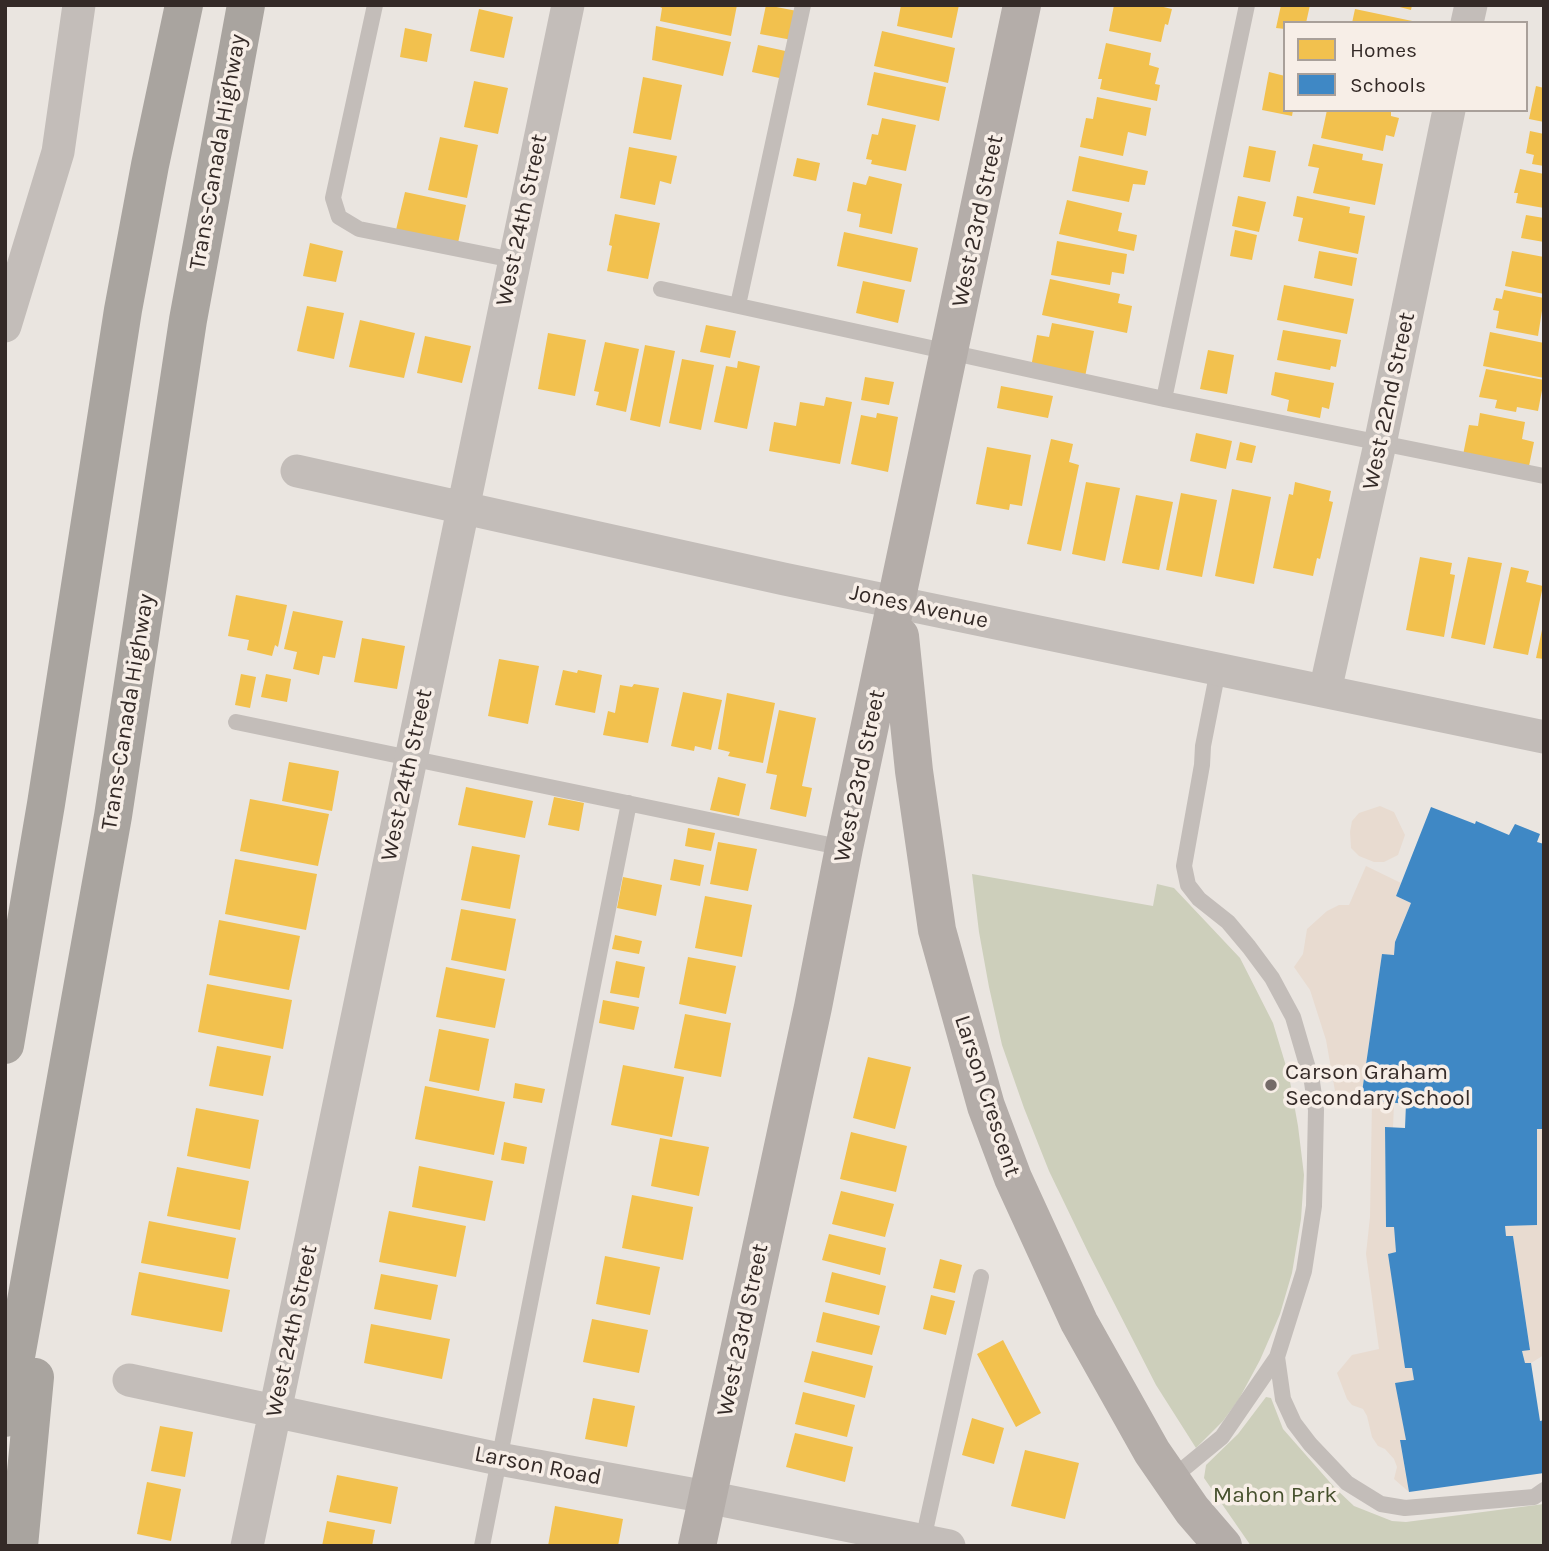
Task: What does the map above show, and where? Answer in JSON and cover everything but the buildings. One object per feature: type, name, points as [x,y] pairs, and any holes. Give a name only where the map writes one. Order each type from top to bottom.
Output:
[{"type":"highway","name":"Trans-Canada Highway","points":[[5,1418],[113,817],[188,320],[246,5]]},
{"type":"highway","points":[[5,1045],[46,804],[123,310],[183,8]]},
{"type":"highway","points":[[5,956],[46,804]]},
{"type":"highway","points":[[19,1546],[58,1129]]},
{"type":"street","points":[[5,326],[58,152],[79,5]]},
{"type":"street","name":"West 24th Street","points":[[247,1546],[568,5]]},
{"type":"street","name":"West 23rd Street","points":[[697,1546],[810,1021],[1022,5]]},
{"type":"street","name":"West 22nd Street","points":[[1325,691],[1380,444],[1449,112]]},
{"type":"street","name":"Jones Avenue","points":[[297,471],[897,603],[1544,737]]},
{"type":"street","name":"Larson Crescent","points":[[897,603],[915,771],[937,930],[986,1106],[1013,1178],[1079,1322],[1152,1452],[1216,1543]]},
{"type":"street","name":"Larson Road","points":[[129,1380],[499,1460],[707,1497],[936,1543]]},
{"type":"lane","points":[[374,5],[333,198],[339,217],[359,229],[513,261]]},
{"type":"lane","points":[[738,305],[803,5]]},
{"type":"lane","points":[[1164,399],[1247,5]]},
{"type":"lane","points":[[662,289],[950,354],[1544,476]]},
{"type":"lane","points":[[1171,1479],[1222,1437],[1277,1357],[1304,1272],[1314,1206],[1316,1110],[1312,1082],[1293,1017],[1272,978],[1228,922],[1199,899],[1188,885],[1184,866],[1218,670]]},
{"type":"lane","points":[[236,722],[844,848]]},
{"type":"lane","points":[[482,1546],[629,803]]},
{"type":"lane","points":[[936,1543],[981,1277]]},
{"type":"lane","points":[[1277,1357],[1283,1399],[1294,1423],[1347,1483],[1381,1504],[1405,1508],[1534,1497],[1544,1490]]},
{"type":"green space","points":[[972,874],[1153,906],[1157,884],[1174,888],[1240,958],[1273,1023],[1289,1076],[1304,1175],[1301,1219],[1292,1273],[1280,1314],[1239,1399],[1223,1421],[1196,1448],[1156,1385],[1089,1254],[1049,1171],[1024,1108],[1002,1045],[989,987]]},
{"type":"green space","name":"Mahon Park","points":[[1266,1397],[1271,1398],[1283,1429],[1354,1506],[1392,1521],[1406,1522],[1544,1504],[1544,1546],[1251,1546],[1204,1478],[1206,1465],[1238,1434]]},
{"type":"shaded area","points":[[1380,806],[1394,812],[1405,835],[1398,855],[1384,862],[1374,862],[1359,856],[1351,848],[1350,832],[1352,821],[1359,813]]},
{"type":"shaded area","points":[[1366,866],[1401,883],[1396,896],[1411,903],[1395,941],[1394,955],[1382,954],[1361,1099],[1335,1091],[1326,1040],[1310,990],[1294,967],[1303,954],[1307,929],[1327,911],[1339,905],[1349,905]]},
{"type":"shaded area","points":[[1372,1101],[1394,1103],[1393,1128],[1385,1128],[1386,1227],[1394,1227],[1396,1252],[1389,1254],[1405,1368],[1412,1368],[1414,1380],[1396,1384],[1406,1440],[1400,1441],[1409,1492],[1394,1479],[1397,1467],[1394,1459],[1378,1446],[1372,1437],[1367,1416],[1363,1409],[1352,1405],[1347,1399],[1337,1373],[1352,1355],[1379,1349],[1366,1254],[1370,1217]]},
{"type":"shaded area","points":[[1537,1129],[1544,1129],[1544,1355],[1531,1363],[1525,1363],[1522,1351],[1530,1349],[1513,1236],[1506,1236],[1505,1226],[1537,1225]]},
{"type":"place","name":"Carson Graham Secondary School","points":[[1271,1085]]}]
